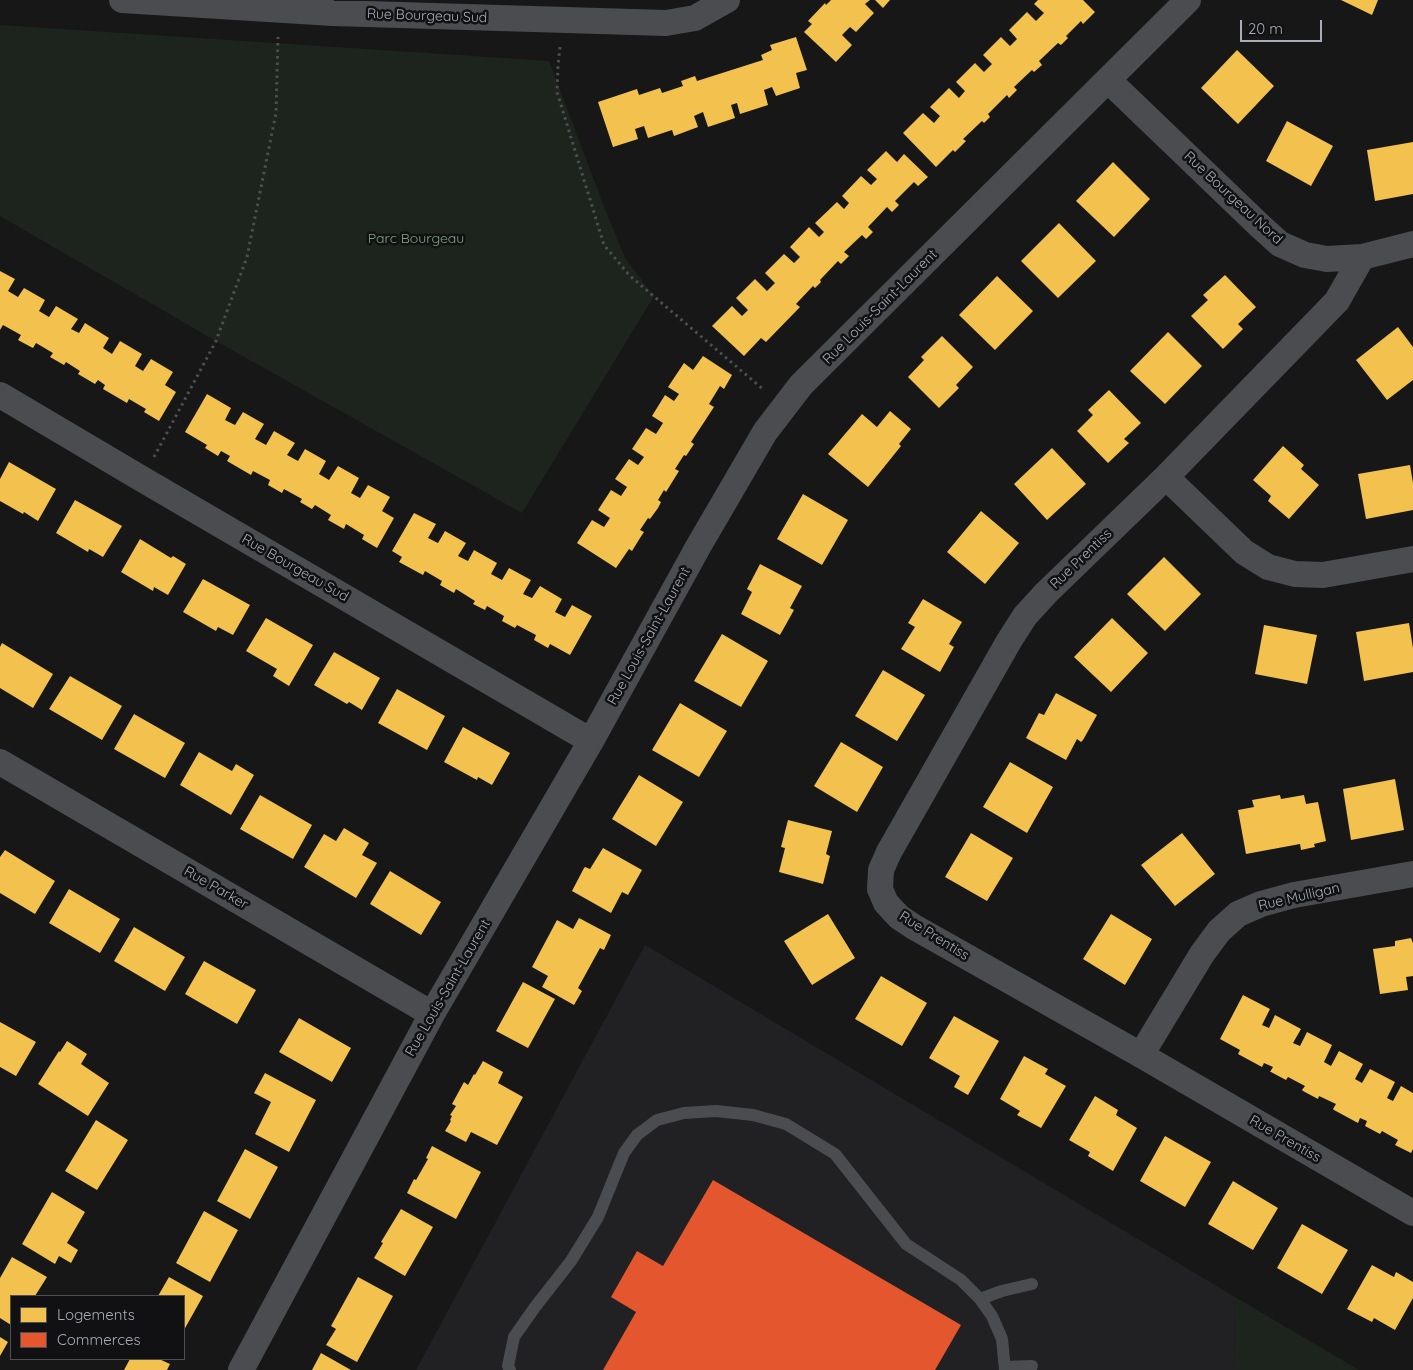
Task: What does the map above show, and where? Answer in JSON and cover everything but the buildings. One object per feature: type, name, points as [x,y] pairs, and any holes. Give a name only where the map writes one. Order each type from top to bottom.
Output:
[{"type":"street","name":"Rue Bourgeau Sud","points":[[122,0],[278,10],[334,7],[564,21],[666,23],[695,18],[727,0]]},
{"type":"street","name":"Rue Louis-Saint-Laurent","points":[[241,1370],[432,1014],[590,741],[703,538],[765,432],[801,385],[1188,0]]},
{"type":"street","name":"Rue Bourgeau Nord","points":[[1108,80],[1280,244],[1305,255],[1327,259],[1362,257],[1413,244]]},
{"type":"street","name":"Rue Prentiss","points":[[1362,257],[1337,302],[1166,477],[1046,593],[1025,616],[1008,641],[889,852],[881,870],[880,889],[886,904],[914,927],[1141,1055],[1413,1214]]},
{"type":"street","name":"Rue Bourgeau Sud","points":[[0,395],[590,741]]},
{"type":"street","points":[[1166,477],[1244,552],[1268,567],[1295,574],[1323,575],[1413,559]]},
{"type":"street","name":"Rue Parker","points":[[0,762],[432,1014]]},
{"type":"street","name":"Rue Mulligan","points":[[1141,1055],[1202,954],[1219,931],[1238,914],[1261,904],[1294,896],[1413,874]]},
{"type":"lane","points":[[510,1370],[508,1366],[514,1337],[571,1261],[598,1217],[624,1153],[637,1135],[658,1120],[684,1113],[716,1111],[753,1115],[786,1124],[835,1154],[906,1244],[961,1280],[980,1299],[992,1316],[1002,1338],[1005,1369],[1032,1366]]},
{"type":"lane","points":[[980,1299],[1002,1291],[1032,1284]]},
{"type":"path","points":[[142,479],[216,341],[247,257],[276,113],[278,10]]},
{"type":"path","points":[[564,21],[558,66],[557,92],[604,245],[630,276],[784,406]]},
{"type":"shaded area","points":[[645,945],[1235,1297],[1234,1370],[416,1370]]},
{"type":"green space","name":"Parc Bourgeau","points":[[0,25],[549,61],[625,258],[654,296],[522,513],[216,341],[0,216]]},
{"type":"green space","points":[[1235,1297],[1359,1370],[1234,1370]]}]
